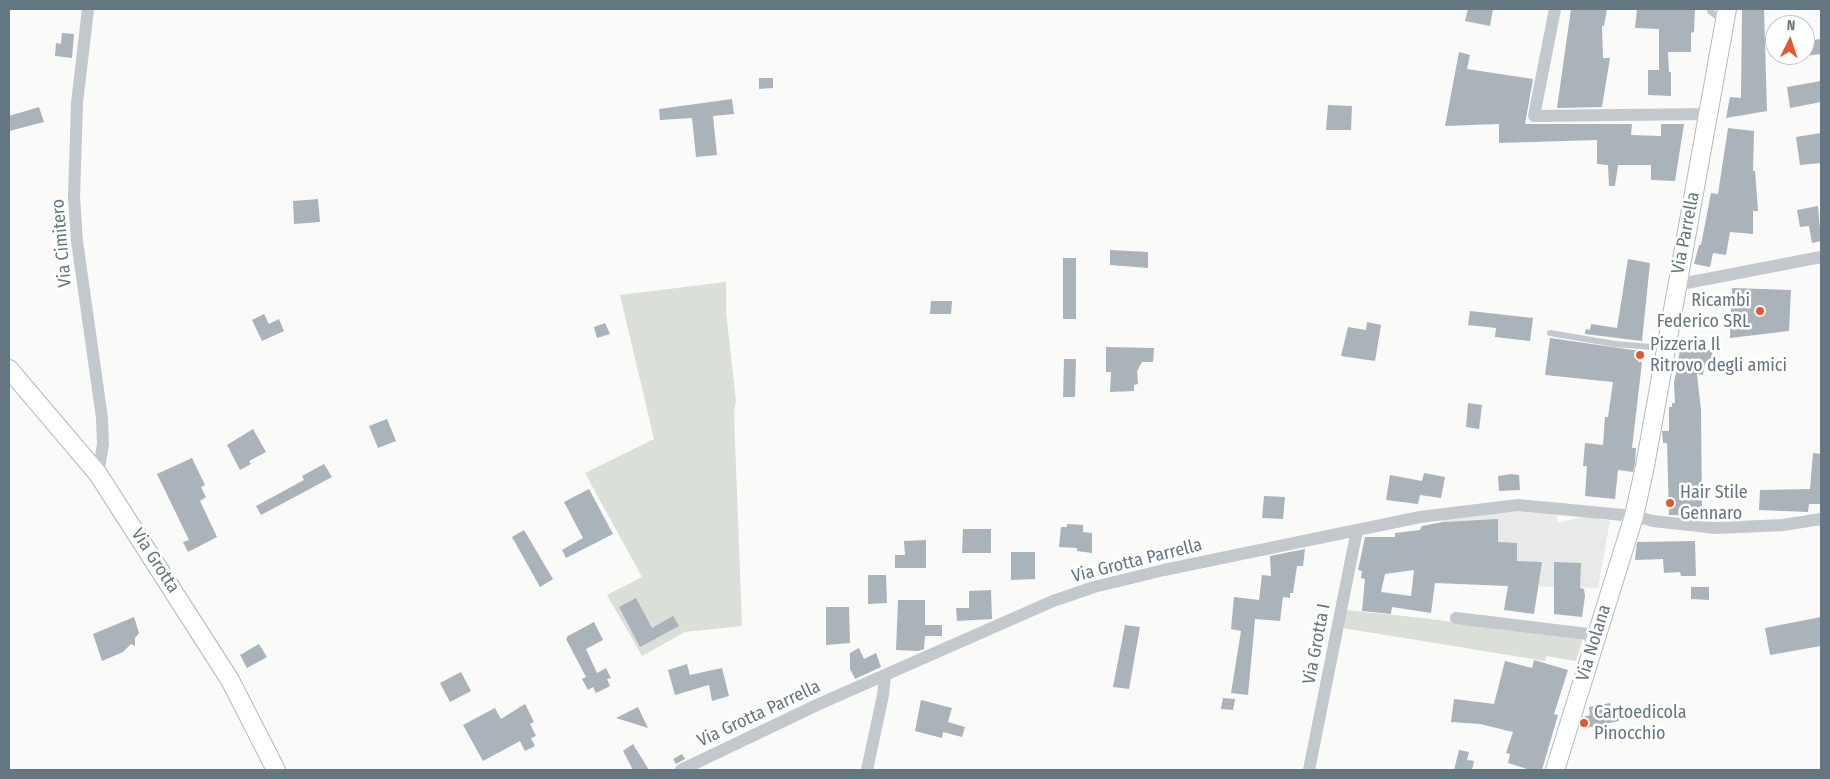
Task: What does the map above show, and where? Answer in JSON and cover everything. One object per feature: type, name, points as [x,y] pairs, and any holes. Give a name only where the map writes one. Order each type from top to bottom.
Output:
[{"type":"street","name":"Via Cimitero","points":[[88,9],[77,103],[74,197],[77,241],[102,418],[103,444],[98,474]]},
{"type":"street","points":[[1555,9],[1534,116],[1709,114]]},
{"type":"street","name":"Via Parrella","points":[[1634,516],[1645,466],[1676,285],[1709,114],[1725,15]]},
{"type":"street","points":[[1676,285],[1821,257]]},
{"type":"street","name":"Via Grotta","points":[[9,369],[98,474],[230,680],[276,770]]},
{"type":"street","name":"Via Grotta Parrella","points":[[681,770],[885,675],[1053,601],[1164,570],[1420,517],[1518,505],[1634,516],[1653,521],[1716,528],[1783,525],[1821,519]]},
{"type":"street","name":"Via Nolana","points":[[1554,770],[1634,516]]},
{"type":"street","name":"Via Grotta I","points":[[1310,767],[1357,530]]},
{"type":"street","points":[[1456,618],[1596,634]]},
{"type":"street","points":[[867,770],[883,695],[885,675]]},
{"type":"lane","points":[[1711,9],[1710,11],[1725,15]]},
{"type":"lane","points":[[1550,333],[1615,344],[1665,348]]},
{"type":"shaded area","points":[[726,282],[726,312],[736,401],[734,412],[742,626],[685,632],[642,656],[607,595],[642,577],[585,473],[654,439],[620,295]]},
{"type":"shaded area","points":[[1517,509],[1557,512],[1557,523],[1585,516],[1610,521],[1598,588],[1453,584],[1442,517]]},
{"type":"shaded area","points":[[1346,610],[1583,638],[1576,661],[1546,656],[1545,661],[1343,628]]},
{"type":"building","points":[[1468,9],[1493,9],[1490,26],[1465,21]]},
{"type":"building","points":[[1571,9],[1607,9],[1604,26],[1602,26],[1603,58],[1610,58],[1602,107],[1557,108]]},
{"type":"building","points":[[1637,9],[1695,9],[1694,32],[1691,33],[1691,52],[1668,52],[1669,72],[1671,72],[1671,96],[1648,95],[1648,70],[1659,70],[1659,29],[1635,28]]},
{"type":"building","points":[[1764,9],[1767,111],[1726,118],[1730,97],[1741,98],[1742,10]]},
{"type":"building","points":[[62,33],[74,34],[72,58],[55,56],[56,43],[61,44]]},
{"type":"building","points":[[1821,39],[1821,54],[1815,55],[1815,40]]},
{"type":"building","points":[[1459,52],[1470,55],[1467,69],[1533,79],[1525,124],[1632,124],[1631,135],[1661,136],[1661,124],[1684,124],[1675,181],[1651,180],[1651,165],[1618,165],[1615,186],[1609,186],[1608,165],[1597,164],[1597,140],[1499,143],[1499,124],[1445,126]]},
{"type":"building","points":[[759,78],[773,78],[773,88],[759,89]]},
{"type":"building","points":[[1821,81],[1821,102],[1790,108],[1787,87]]},
{"type":"building","points":[[732,99],[734,114],[713,116],[717,155],[696,157],[692,118],[660,120],[659,109]]},
{"type":"building","points":[[1328,105],[1352,106],[1351,130],[1326,130]]},
{"type":"building","points":[[39,107],[44,122],[9,131],[9,116]]},
{"type":"building","points":[[1728,128],[1754,131],[1753,171],[1755,171],[1758,211],[1753,211],[1753,234],[1730,232],[1726,255],[1713,253],[1710,267],[1694,264],[1699,245],[1701,245],[1711,193],[1718,194]]},
{"type":"building","points":[[1821,133],[1821,163],[1800,165],[1796,137]]},
{"type":"building","points":[[318,199],[320,222],[294,224],[293,201]]},
{"type":"building","points":[[1818,206],[1821,241],[1812,243],[1809,226],[1800,227],[1797,210]]},
{"type":"building","points":[[1110,250],[1148,252],[1148,268],[1110,265]]},
{"type":"building","points":[[1063,258],[1076,258],[1076,319],[1063,319]]},
{"type":"building","points":[[1628,259],[1650,263],[1642,341],[1585,334],[1586,329],[1590,330],[1591,324],[1617,328]]},
{"type":"building","name":"Ricambi Federico SRL","points":[[1732,288],[1791,290],[1789,331],[1730,338]]},
{"type":"building","points":[[931,301],[952,301],[951,314],[930,314]]},
{"type":"building","points":[[1470,311],[1533,318],[1530,341],[1495,337],[1496,328],[1468,325]]},
{"type":"building","points":[[264,314],[269,324],[279,319],[284,331],[262,341],[252,320]]},
{"type":"building","points":[[1367,322],[1381,325],[1375,361],[1341,356],[1348,327],[1366,330]]},
{"type":"building","points":[[605,323],[610,334],[597,338],[594,327]]},
{"type":"building","points":[[1550,338],[1640,351],[1638,362],[1642,362],[1632,448],[1636,448],[1635,463],[1633,472],[1618,470],[1615,499],[1585,496],[1587,466],[1583,466],[1585,443],[1603,445],[1605,417],[1608,417],[1613,382],[1545,375]]},
{"type":"building","points":[[1681,345],[1713,351],[1710,364],[1705,363],[1703,375],[1697,374],[1701,410],[1702,516],[1669,515],[1667,443],[1663,443],[1662,431],[1669,431],[1669,407],[1672,407],[1672,403],[1675,403],[1674,383]]},
{"type":"building","points":[[1106,347],[1154,348],[1153,362],[1142,362],[1137,371],[1138,384],[1134,385],[1134,391],[1110,392],[1111,372],[1106,372]]},
{"type":"building","points":[[1064,359],[1076,359],[1075,397],[1063,397]]},
{"type":"building","points":[[1468,403],[1482,405],[1479,429],[1466,427]]},
{"type":"building","points":[[387,419],[396,441],[378,448],[369,426]]},
{"type":"building","points":[[253,429],[266,452],[249,461],[251,464],[240,470],[227,445]]},
{"type":"building","points":[[1813,453],[1821,454],[1821,504],[1809,504],[1808,512],[1759,510],[1760,490],[1810,489]]},
{"type":"building","points":[[192,458],[205,485],[201,487],[206,497],[200,501],[217,537],[188,552],[183,542],[189,540],[157,474]]},
{"type":"building","points":[[324,464],[332,477],[261,515],[256,506],[304,480],[302,476]]},
{"type":"building","points":[[1424,473],[1445,477],[1441,498],[1420,495],[1418,504],[1386,500],[1390,475],[1422,481]]},
{"type":"building","points":[[1519,475],[1520,490],[1499,491],[1498,476]]},
{"type":"building","points":[[589,489],[613,534],[566,558],[562,550],[583,538],[564,502]]},
{"type":"building","points":[[1264,496],[1285,497],[1283,519],[1262,518]]},
{"type":"building","points":[[1498,519],[1498,542],[1517,543],[1517,561],[1542,562],[1534,614],[1504,610],[1508,586],[1435,583],[1431,613],[1392,607],[1391,614],[1362,611],[1365,579],[1361,578],[1362,571],[1358,570],[1365,537],[1395,537],[1395,533],[1420,530],[1422,526],[1443,522]],"holes":[[[1414,570],[1411,596],[1381,592],[1385,574]]]},
{"type":"building","points":[[1067,524],[1083,525],[1083,532],[1092,533],[1092,553],[1077,551],[1077,548],[1059,547],[1061,527],[1067,527]]},
{"type":"building","points":[[963,529],[991,529],[991,553],[962,553]]},
{"type":"building","points":[[524,530],[553,579],[540,587],[512,537]]},
{"type":"building","points":[[926,540],[926,568],[895,568],[895,555],[905,555],[904,541]]},
{"type":"building","points":[[1695,541],[1696,576],[1681,576],[1680,572],[1664,573],[1663,559],[1635,560],[1637,542]]},
{"type":"building","points":[[1305,549],[1303,566],[1297,566],[1293,593],[1290,593],[1290,598],[1283,597],[1280,621],[1255,619],[1248,695],[1231,693],[1241,631],[1231,629],[1234,597],[1259,600],[1262,575],[1271,576],[1270,556]]},
{"type":"building","points":[[1011,552],[1035,552],[1035,579],[1011,580]]},
{"type":"building","points":[[1554,562],[1581,563],[1580,588],[1584,589],[1585,596],[1582,617],[1554,614]]},
{"type":"building","points":[[868,575],[886,575],[887,603],[868,604]]},
{"type":"building","points":[[1691,587],[1709,587],[1709,600],[1691,599]]},
{"type":"building","points":[[991,590],[992,619],[957,621],[956,608],[969,608],[969,591]]},
{"type":"building","points":[[636,598],[652,628],[673,616],[679,626],[640,647],[619,607]]},
{"type":"building","points":[[898,600],[925,600],[925,625],[942,625],[942,636],[925,636],[924,649],[919,651],[896,650]]},
{"type":"building","points":[[826,607],[849,607],[850,643],[826,645]]},
{"type":"building","points":[[134,617],[139,633],[135,638],[135,646],[131,644],[123,652],[102,661],[93,634]]},
{"type":"building","points":[[1821,617],[1821,646],[1770,655],[1765,628]]},
{"type":"building","points":[[594,622],[603,640],[586,649],[597,673],[606,668],[611,678],[607,679],[610,686],[596,693],[593,687],[588,690],[582,679],[586,677],[566,639],[568,636]]},
{"type":"building","points":[[1125,625],[1140,627],[1129,689],[1113,687]]},
{"type":"building","points":[[259,644],[267,657],[247,668],[240,655]]},
{"type":"building","points":[[859,648],[864,659],[876,653],[881,667],[855,679],[850,669],[850,653]]},
{"type":"building","points":[[1534,660],[1568,670],[1554,714],[1558,715],[1542,770],[1530,770],[1508,763],[1510,754],[1506,753],[1513,732],[1480,724],[1451,722],[1454,699],[1494,704],[1505,661],[1532,668]]},
{"type":"building","points":[[687,664],[690,675],[722,668],[729,696],[712,701],[709,685],[675,695],[668,670]]},
{"type":"building","points":[[461,672],[471,691],[450,702],[440,683]]},
{"type":"building","points":[[1223,698],[1235,699],[1233,710],[1221,709]]},
{"type":"building","points":[[921,700],[952,708],[948,722],[965,727],[962,737],[943,732],[942,738],[915,731]]},
{"type":"building","points":[[1610,703],[1611,711],[1617,710],[1619,721],[1586,728],[1584,717],[1590,715],[1589,707]]},
{"type":"building","points":[[525,704],[534,722],[530,724],[536,736],[531,738],[535,746],[525,751],[520,741],[483,761],[463,725],[495,708],[501,719]]},
{"type":"building","points":[[638,707],[648,728],[616,718]]},
{"type":"building","points":[[633,744],[649,770],[633,770],[623,751]]},
{"type":"building","points":[[1459,750],[1469,752],[1467,760],[1474,761],[1472,770],[1454,770]]},
{"type":"building","points":[[682,754],[685,759],[676,764],[673,759]]},
{"type":"place","name":"Ricambi Federico SRL","points":[[1760,311]]},
{"type":"place","name":"Pizzeria Il Ritrovo degli amici","points":[[1640,355]]},
{"type":"place","name":"Hair Stile Gennaro","points":[[1670,503]]},
{"type":"place","name":"Cartoedicola Pinocchio","points":[[1584,723]]}]
